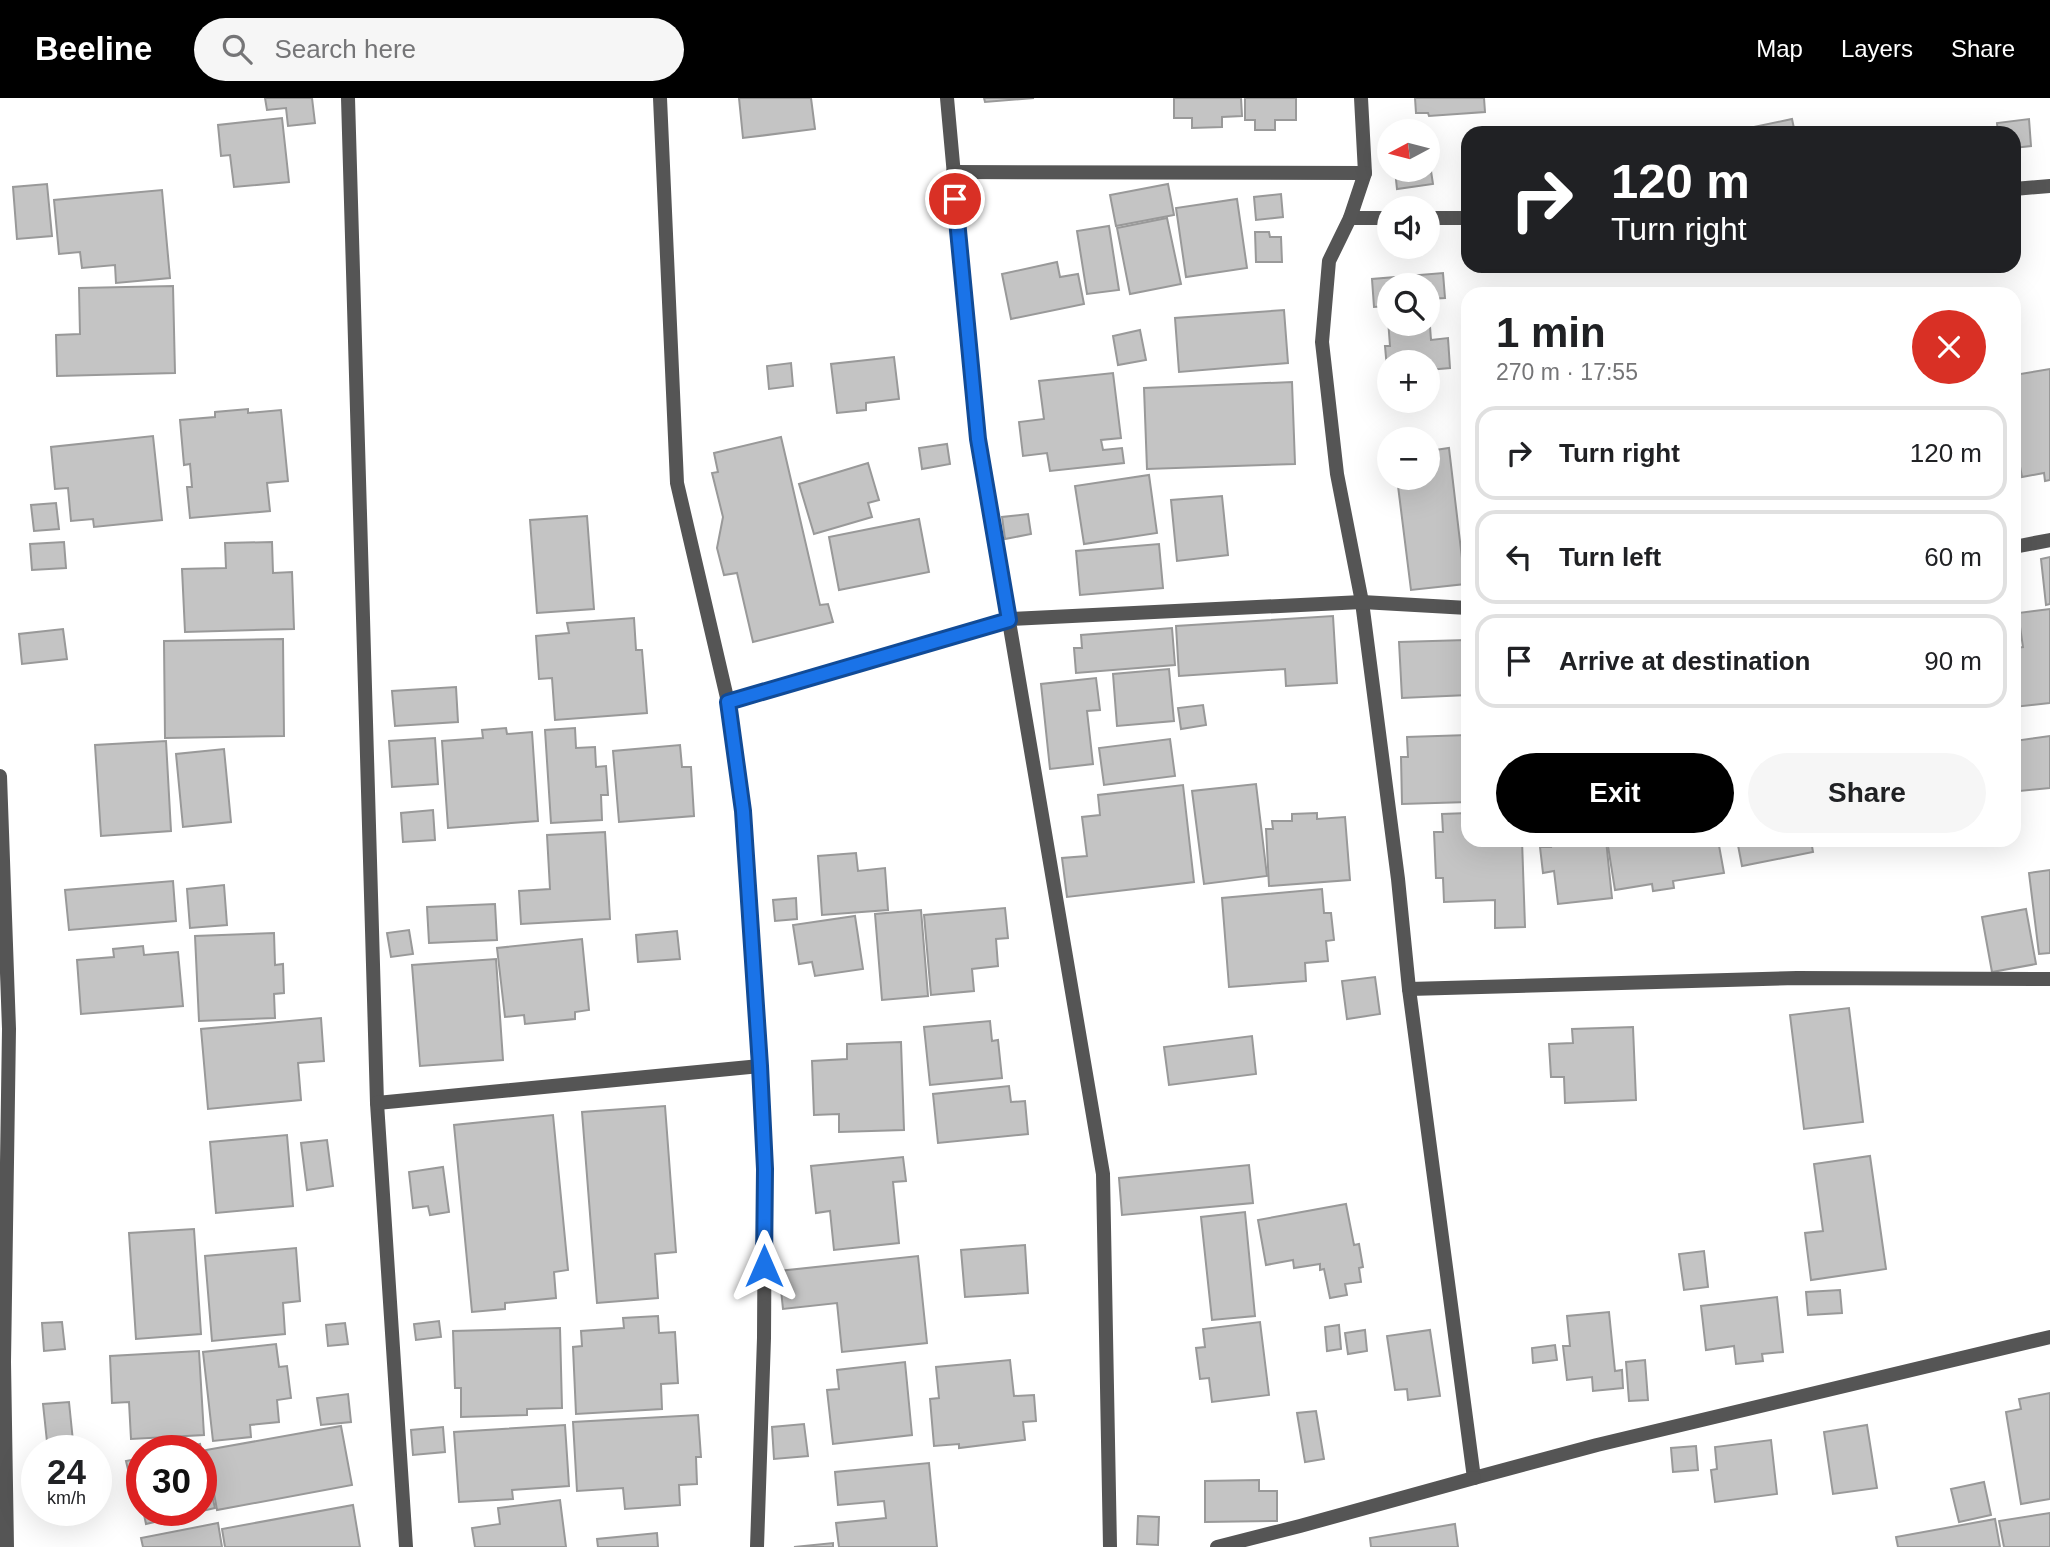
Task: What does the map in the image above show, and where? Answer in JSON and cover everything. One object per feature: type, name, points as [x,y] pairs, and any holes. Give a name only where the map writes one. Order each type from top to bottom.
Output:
[{"type":"street","points":[[348,98],[377,1103],[406,1547]]},
{"type":"street","points":[[660,98],[677,483],[728,702],[743,811],[765,1169],[764,1338],[757,1547]]},
{"type":"street","points":[[947,98],[978,439],[1103,1174],[1110,1547]]},
{"type":"street","points":[[1361,98],[1365,173],[1350,218],[1329,261],[1322,342],[1337,474],[1362,602],[1398,879],[1409,989],[1474,1478]]},
{"type":"street","points":[[953,172],[1365,173]]},
{"type":"street","points":[[2021,188],[2050,186]]},
{"type":"street","points":[[1350,218],[1377,218]]},
{"type":"street","points":[[1440,218],[1461,218]]},
{"type":"street","points":[[2021,546],[2050,540]]},
{"type":"street","points":[[728,702],[1009,620],[1362,602],[1461,608]]},
{"type":"street","points":[[0,776],[5,1029],[2,1362],[7,1547]]},
{"type":"street","points":[[1409,989],[1797,978],[2050,979]]},
{"type":"street","points":[[377,1103],[760,1066]]},
{"type":"street","points":[[1217,1547],[1300,1527],[1597,1445],[2050,1337]]},
{"type":"building","points":[[265,98],[312,98],[315,123],[288,126],[286,108],[267,110]]},
{"type":"building","points":[[739,98],[811,98],[815,129],[743,138]]},
{"type":"building","points":[[984,98],[1034,98],[985,102]]},
{"type":"building","points":[[1174,98],[1241,98],[1242,116],[1222,117],[1222,127],[1192,128],[1192,118],[1174,118]]},
{"type":"building","points":[[1245,98],[1296,98],[1296,120],[1275,120],[1275,130],[1255,130],[1255,120],[1245,120]]},
{"type":"building","points":[[1415,98],[1484,98],[1485,112],[1429,116],[1428,113],[1416,113]]},
{"type":"building","points":[[282,118],[289,182],[234,187],[230,155],[221,156],[218,125]]},
{"type":"building","points":[[1792,119],[1794,126],[1758,126]]},
{"type":"building","points":[[2029,119],[2031,146],[2021,147],[2021,126],[1997,126],[1997,123]]},
{"type":"building","points":[[1396,182],[1433,182],[1433,184],[1397,189]]},
{"type":"building","points":[[47,184],[52,236],[17,239],[13,187]]},
{"type":"building","points":[[1168,184],[1174,215],[1116,226],[1110,195]]},
{"type":"building","points":[[162,190],[170,278],[116,283],[115,265],[82,268],[80,252],[59,254],[54,200]]},
{"type":"building","points":[[1281,194],[1283,217],[1256,220],[1254,197]]},
{"type":"building","points":[[1237,199],[1247,268],[1186,277],[1176,208]]},
{"type":"building","points":[[1167,218],[1181,284],[1130,294],[1117,228]]},
{"type":"building","points":[[1109,226],[1119,290],[1087,294],[1077,231]]},
{"type":"building","points":[[1255,232],[1269,232],[1270,237],[1281,237],[1282,262],[1256,262]]},
{"type":"building","points":[[1057,262],[1060,277],[1078,274],[1084,304],[1011,319],[1002,274]]},
{"type":"building","points":[[1440,273],[1443,273],[1445,298],[1440,298]]},
{"type":"building","points":[[1372,279],[1377,279],[1377,307],[1374,307]]},
{"type":"building","points":[[173,286],[175,373],[57,376],[56,335],[80,334],[79,288]]},
{"type":"building","points":[[1284,310],[1288,363],[1179,372],[1175,318]]},
{"type":"building","points":[[1140,330],[1146,360],[1118,365],[1113,336]]},
{"type":"building","points":[[1389,336],[1431,336],[1431,340],[1448,338],[1450,368],[1440,369],[1440,350],[1385,350],[1385,346],[1390,346]]},
{"type":"building","points":[[894,357],[899,399],[866,403],[866,410],[837,413],[831,364]]},
{"type":"building","points":[[791,363],[793,386],[769,389],[767,366]]},
{"type":"building","points":[[2050,369],[2050,480],[2045,481],[2044,473],[2022,477],[2021,374]]},
{"type":"building","points":[[1113,373],[1121,438],[1101,440],[1103,450],[1122,448],[1124,463],[1050,471],[1047,453],[1023,456],[1019,422],[1044,419],[1039,381]]},
{"type":"building","points":[[1292,382],[1295,464],[1147,469],[1144,388]]},
{"type":"building","points":[[248,409],[248,413],[281,410],[288,481],[267,483],[270,511],[190,518],[187,487],[192,487],[190,464],[184,465],[180,420],[215,417],[215,412]]},
{"type":"building","points":[[153,436],[162,520],[94,527],[93,519],[71,521],[68,488],[55,489],[51,447]]},
{"type":"building","points":[[781,437],[820,605],[828,604],[833,622],[753,642],[737,573],[724,575],[717,548],[723,517],[712,473],[718,472],[714,453]]},
{"type":"building","points":[[947,444],[950,464],[922,469],[919,448]]},
{"type":"building","points":[[1449,448],[1461,550],[1461,584],[1411,590],[1398,490],[1440,490],[1440,449]]},
{"type":"building","points":[[868,463],[879,500],[868,503],[872,517],[814,534],[799,484]]},
{"type":"building","points":[[1149,475],[1157,533],[1084,544],[1075,486]]},
{"type":"building","points":[[1222,496],[1228,555],[1177,561],[1171,500]]},
{"type":"building","points":[[56,503],[59,529],[34,531],[31,505]]},
{"type":"building","points":[[1028,514],[1031,534],[1005,539],[1002,517]]},
{"type":"building","points":[[587,516],[594,609],[537,613],[530,520]]},
{"type":"building","points":[[919,519],[929,572],[839,590],[829,537]]},
{"type":"building","points":[[64,542],[66,568],[32,570],[30,544]]},
{"type":"building","points":[[272,542],[273,573],[292,572],[294,629],[185,632],[182,569],[226,568],[225,543]]},
{"type":"building","points":[[1159,544],[1163,588],[1080,595],[1076,551]]},
{"type":"building","points":[[2050,557],[2050,604],[2046,605],[2041,559]]},
{"type":"building","points":[[2050,609],[2050,703],[2021,706],[2021,613]]},
{"type":"building","points":[[1333,616],[1337,683],[1286,686],[1285,669],[1179,676],[1176,626]]},
{"type":"building","points":[[634,618],[636,650],[642,650],[647,713],[555,720],[552,678],[539,679],[536,636],[569,633],[567,623]]},
{"type":"building","points":[[1172,628],[1175,665],[1076,673],[1074,648],[1082,648],[1081,635]]},
{"type":"building","points":[[63,629],[67,659],[22,664],[19,634]]},
{"type":"building","points":[[283,639],[284,736],[165,738],[164,641]]},
{"type":"building","points":[[1461,640],[1461,695],[1402,698],[1399,642]]},
{"type":"building","points":[[1169,669],[1174,721],[1117,726],[1113,674]]},
{"type":"building","points":[[1096,678],[1100,710],[1087,711],[1093,764],[1050,769],[1041,684]]},
{"type":"building","points":[[456,687],[458,722],[395,726],[392,691]]},
{"type":"building","points":[[1203,705],[1206,725],[1181,729],[1178,708]]},
{"type":"building","points":[[506,728],[507,734],[532,732],[538,821],[448,828],[442,741],[483,738],[482,730]]},
{"type":"building","points":[[575,728],[576,748],[595,747],[596,767],[606,766],[608,795],[601,795],[602,820],[551,823],[545,730]]},
{"type":"building","points":[[1461,735],[1461,802],[1402,804],[1401,757],[1408,757],[1407,737]]},
{"type":"building","points":[[2050,736],[2050,788],[2021,791],[2021,740]]},
{"type":"building","points":[[435,738],[438,784],[392,787],[389,741]]},
{"type":"building","points":[[1170,739],[1175,776],[1104,785],[1099,748]]},
{"type":"building","points":[[166,741],[171,831],[101,836],[95,745]]},
{"type":"building","points":[[680,745],[682,767],[691,767],[694,816],[619,822],[613,751]]},
{"type":"building","points":[[224,749],[231,822],[183,827],[176,754]]},
{"type":"building","points":[[1256,784],[1267,876],[1204,884],[1192,791]]},
{"type":"building","points":[[1183,785],[1194,882],[1067,897],[1062,858],[1087,856],[1082,817],[1100,815],[1098,795]]},
{"type":"building","points":[[433,810],[435,840],[403,842],[401,813]]},
{"type":"building","points":[[1317,813],[1317,819],[1345,817],[1350,880],[1269,886],[1266,829],[1273,829],[1272,821],[1292,821],[1292,814]]},
{"type":"building","points":[[1461,813],[1461,847],[1522,847],[1525,927],[1495,928],[1495,900],[1444,902],[1443,878],[1436,878],[1434,832],[1443,832],[1442,814]]},
{"type":"building","points":[[605,832],[610,919],[521,924],[519,891],[550,889],[547,835]]},
{"type":"building","points":[[1540,847],[1607,847],[1612,898],[1558,904],[1554,871],[1543,873]]},
{"type":"building","points":[[1608,847],[1719,847],[1724,873],[1673,881],[1674,888],[1653,891],[1652,884],[1615,890]]},
{"type":"building","points":[[1738,847],[1812,847],[1813,852],[1742,866]]},
{"type":"building","points":[[856,853],[858,871],[885,868],[888,910],[822,915],[818,856]]},
{"type":"building","points":[[2050,870],[2050,953],[2039,954],[2029,873]]},
{"type":"building","points":[[173,881],[176,921],[69,930],[65,890]]},
{"type":"building","points":[[224,885],[227,925],[190,928],[187,889]]},
{"type":"building","points":[[1322,889],[1324,913],[1331,913],[1334,940],[1326,941],[1328,961],[1305,963],[1306,981],[1229,987],[1222,898]]},
{"type":"building","points":[[796,898],[797,919],[775,921],[773,900]]},
{"type":"building","points":[[495,904],[497,940],[429,943],[427,907]]},
{"type":"building","points":[[1005,908],[1008,938],[996,939],[998,966],[972,969],[974,991],[931,995],[924,915]]},
{"type":"building","points":[[2026,909],[2036,964],[1992,972],[1982,917]]},
{"type":"building","points":[[921,910],[928,996],[882,1000],[875,914]]},
{"type":"building","points":[[855,916],[863,969],[815,976],[812,962],[799,964],[793,925]]},
{"type":"building","points":[[409,930],[413,954],[391,957],[387,933]]},
{"type":"building","points":[[677,931],[680,959],[638,962],[636,935]]},
{"type":"building","points":[[274,933],[275,965],[283,964],[284,993],[274,994],[275,1018],[199,1021],[195,936]]},
{"type":"building","points":[[582,939],[589,1010],[575,1012],[575,1019],[525,1024],[524,1015],[505,1017],[497,948]]},
{"type":"building","points":[[143,946],[144,955],[178,952],[183,1006],[81,1014],[77,960],[114,957],[113,949]]},
{"type":"building","points":[[496,959],[503,1060],[420,1066],[412,965]]},
{"type":"building","points":[[1375,977],[1380,1014],[1347,1019],[1342,981]]},
{"type":"building","points":[[1849,1008],[1863,1122],[1804,1129],[1790,1015]]},
{"type":"building","points":[[321,1018],[324,1061],[298,1063],[301,1100],[208,1109],[201,1029]]},
{"type":"building","points":[[990,1021],[992,1041],[998,1040],[1002,1078],[930,1085],[924,1027]]},
{"type":"building","points":[[1633,1027],[1636,1100],[1565,1103],[1564,1077],[1551,1077],[1549,1044],[1573,1043],[1572,1029]]},
{"type":"building","points":[[1252,1036],[1256,1074],[1169,1085],[1164,1047]]},
{"type":"building","points":[[901,1042],[904,1130],[839,1132],[839,1114],[814,1115],[812,1061],[847,1059],[847,1044]]},
{"type":"building","points":[[1009,1086],[1011,1102],[1025,1101],[1028,1134],[938,1143],[933,1094]]},
{"type":"building","points":[[665,1106],[676,1252],[655,1254],[658,1298],[597,1303],[582,1112]]},
{"type":"building","points":[[553,1115],[568,1270],[554,1272],[556,1298],[505,1303],[505,1309],[472,1312],[454,1125]]},
{"type":"building","points":[[287,1135],[293,1206],[216,1213],[210,1142]]},
{"type":"building","points":[[327,1140],[333,1186],[307,1190],[301,1143]]},
{"type":"building","points":[[1870,1156],[1886,1269],[1811,1280],[1805,1233],[1823,1231],[1814,1164]]},
{"type":"building","points":[[903,1157],[906,1181],[893,1182],[899,1243],[834,1250],[830,1211],[816,1213],[811,1166]]},
{"type":"building","points":[[1249,1165],[1253,1203],[1122,1215],[1119,1178]]},
{"type":"building","points":[[443,1167],[449,1212],[430,1215],[428,1206],[413,1208],[409,1172]]},
{"type":"building","points":[[1346,1204],[1354,1245],[1359,1244],[1363,1267],[1359,1268],[1361,1282],[1345,1284],[1347,1295],[1330,1298],[1324,1269],[1320,1270],[1320,1264],[1294,1268],[1293,1260],[1266,1265],[1258,1220]]},
{"type":"building","points":[[1245,1212],[1255,1316],[1212,1320],[1201,1217]]},
{"type":"building","points":[[194,1229],[201,1334],[136,1339],[129,1233]]},
{"type":"building","points":[[1025,1245],[1028,1293],[965,1297],[961,1250]]},
{"type":"building","points":[[296,1248],[300,1301],[283,1303],[285,1334],[212,1341],[205,1256]]},
{"type":"building","points":[[1704,1251],[1708,1287],[1684,1290],[1679,1254]]},
{"type":"building","points":[[918,1256],[927,1343],[842,1352],[837,1303],[783,1309],[779,1271]]},
{"type":"building","points":[[1840,1290],[1842,1313],[1808,1315],[1806,1292]]},
{"type":"building","points":[[1777,1297],[1783,1352],[1762,1354],[1763,1361],[1736,1364],[1734,1346],[1706,1350],[1701,1306]]},
{"type":"building","points":[[1609,1312],[1615,1371],[1622,1370],[1623,1388],[1593,1391],[1592,1377],[1567,1380],[1563,1346],[1570,1346],[1567,1316]]},
{"type":"building","points":[[658,1316],[659,1333],[675,1332],[678,1383],[661,1384],[662,1409],[576,1414],[573,1347],[582,1346],[581,1331],[624,1328],[623,1318]]},
{"type":"building","points":[[439,1321],[441,1337],[416,1340],[414,1324]]},
{"type":"building","points":[[62,1322],[65,1349],[44,1351],[42,1323]]},
{"type":"building","points":[[1260,1322],[1269,1395],[1212,1402],[1209,1378],[1200,1379],[1196,1348],[1205,1347],[1203,1329]]},
{"type":"building","points":[[345,1323],[348,1344],[328,1346],[326,1325]]},
{"type":"building","points":[[1339,1325],[1341,1349],[1327,1351],[1325,1327]]},
{"type":"building","points":[[560,1328],[562,1408],[527,1409],[527,1415],[461,1417],[461,1388],[455,1388],[453,1331]]},
{"type":"building","points":[[1365,1330],[1367,1351],[1348,1354],[1345,1333]]},
{"type":"building","points":[[1430,1330],[1440,1396],[1408,1400],[1407,1389],[1395,1390],[1387,1336]]},
{"type":"building","points":[[276,1344],[279,1367],[287,1366],[291,1398],[277,1400],[279,1422],[250,1425],[251,1437],[217,1441],[217,1435],[212,1435],[203,1352]]},
{"type":"building","points":[[1555,1345],[1557,1360],[1533,1363],[1532,1348]]},
{"type":"building","points":[[199,1351],[204,1435],[131,1435],[129,1402],[112,1403],[110,1356]]},
{"type":"building","points":[[1010,1360],[1014,1396],[1034,1395],[1036,1421],[1023,1422],[1025,1440],[959,1448],[959,1444],[934,1446],[930,1399],[939,1398],[936,1367]]},
{"type":"building","points":[[1645,1360],[1648,1400],[1629,1401],[1626,1362]]},
{"type":"building","points":[[905,1362],[912,1435],[833,1444],[827,1390],[839,1389],[837,1370]]},
{"type":"building","points":[[2050,1393],[2050,1499],[2021,1504],[2006,1412],[2021,1409],[2019,1399]]},
{"type":"building","points":[[348,1394],[351,1422],[321,1425],[317,1398]]},
{"type":"building","points":[[69,1402],[72,1435],[46,1435],[43,1404]]},
{"type":"building","points":[[1316,1411],[1324,1459],[1305,1462],[1297,1413]]},
{"type":"building","points":[[698,1415],[701,1457],[696,1457],[697,1484],[679,1485],[680,1505],[625,1509],[623,1488],[577,1491],[573,1422]]},
{"type":"building","points":[[804,1424],[808,1456],[774,1459],[772,1427]]},
{"type":"building","points":[[565,1425],[569,1486],[512,1490],[513,1499],[459,1502],[454,1432]]},
{"type":"building","points":[[1867,1425],[1877,1488],[1833,1494],[1824,1432]]},
{"type":"building","points":[[341,1426],[352,1485],[217,1510],[217,1448]]},
{"type":"building","points":[[443,1427],[445,1452],[413,1455],[411,1430]]},
{"type":"building","points":[[1771,1440],[1777,1494],[1715,1502],[1711,1470],[1717,1469],[1715,1447]]},
{"type":"building","points":[[1696,1446],[1698,1470],[1673,1472],[1671,1448]]},
{"type":"building","points":[[929,1463],[937,1547],[839,1547],[836,1523],[886,1518],[884,1501],[838,1505],[835,1472]]},
{"type":"building","points":[[1259,1480],[1259,1491],[1277,1491],[1277,1521],[1205,1522],[1205,1481]]},
{"type":"building","points":[[1984,1482],[1991,1515],[1959,1522],[1951,1489]]},
{"type":"building","points":[[560,1500],[566,1547],[475,1547],[472,1528],[500,1524],[498,1508]]},
{"type":"building","points":[[353,1505],[360,1547],[225,1547],[222,1529]]},
{"type":"building","points":[[2050,1513],[2050,1547],[2004,1547],[1999,1521]]},
{"type":"building","points":[[1138,1516],[1159,1517],[1158,1545],[1137,1544]]},
{"type":"building","points":[[1995,1519],[2000,1547],[1898,1547],[1896,1537]]},
{"type":"building","points":[[217,1523],[222,1547],[143,1547],[141,1538],[203,1526],[217,1526]]},
{"type":"building","points":[[1455,1524],[1458,1547],[1371,1547],[1370,1538]]},
{"type":"building","points":[[657,1533],[658,1547],[598,1547],[597,1539]]},
{"type":"building","points":[[833,1543],[833,1547],[794,1547]]},
{"type":"route","points":[[764,1266],[765,1169],[760,1066],[743,811],[728,702],[1009,620],[978,439],[955,199]]}]
